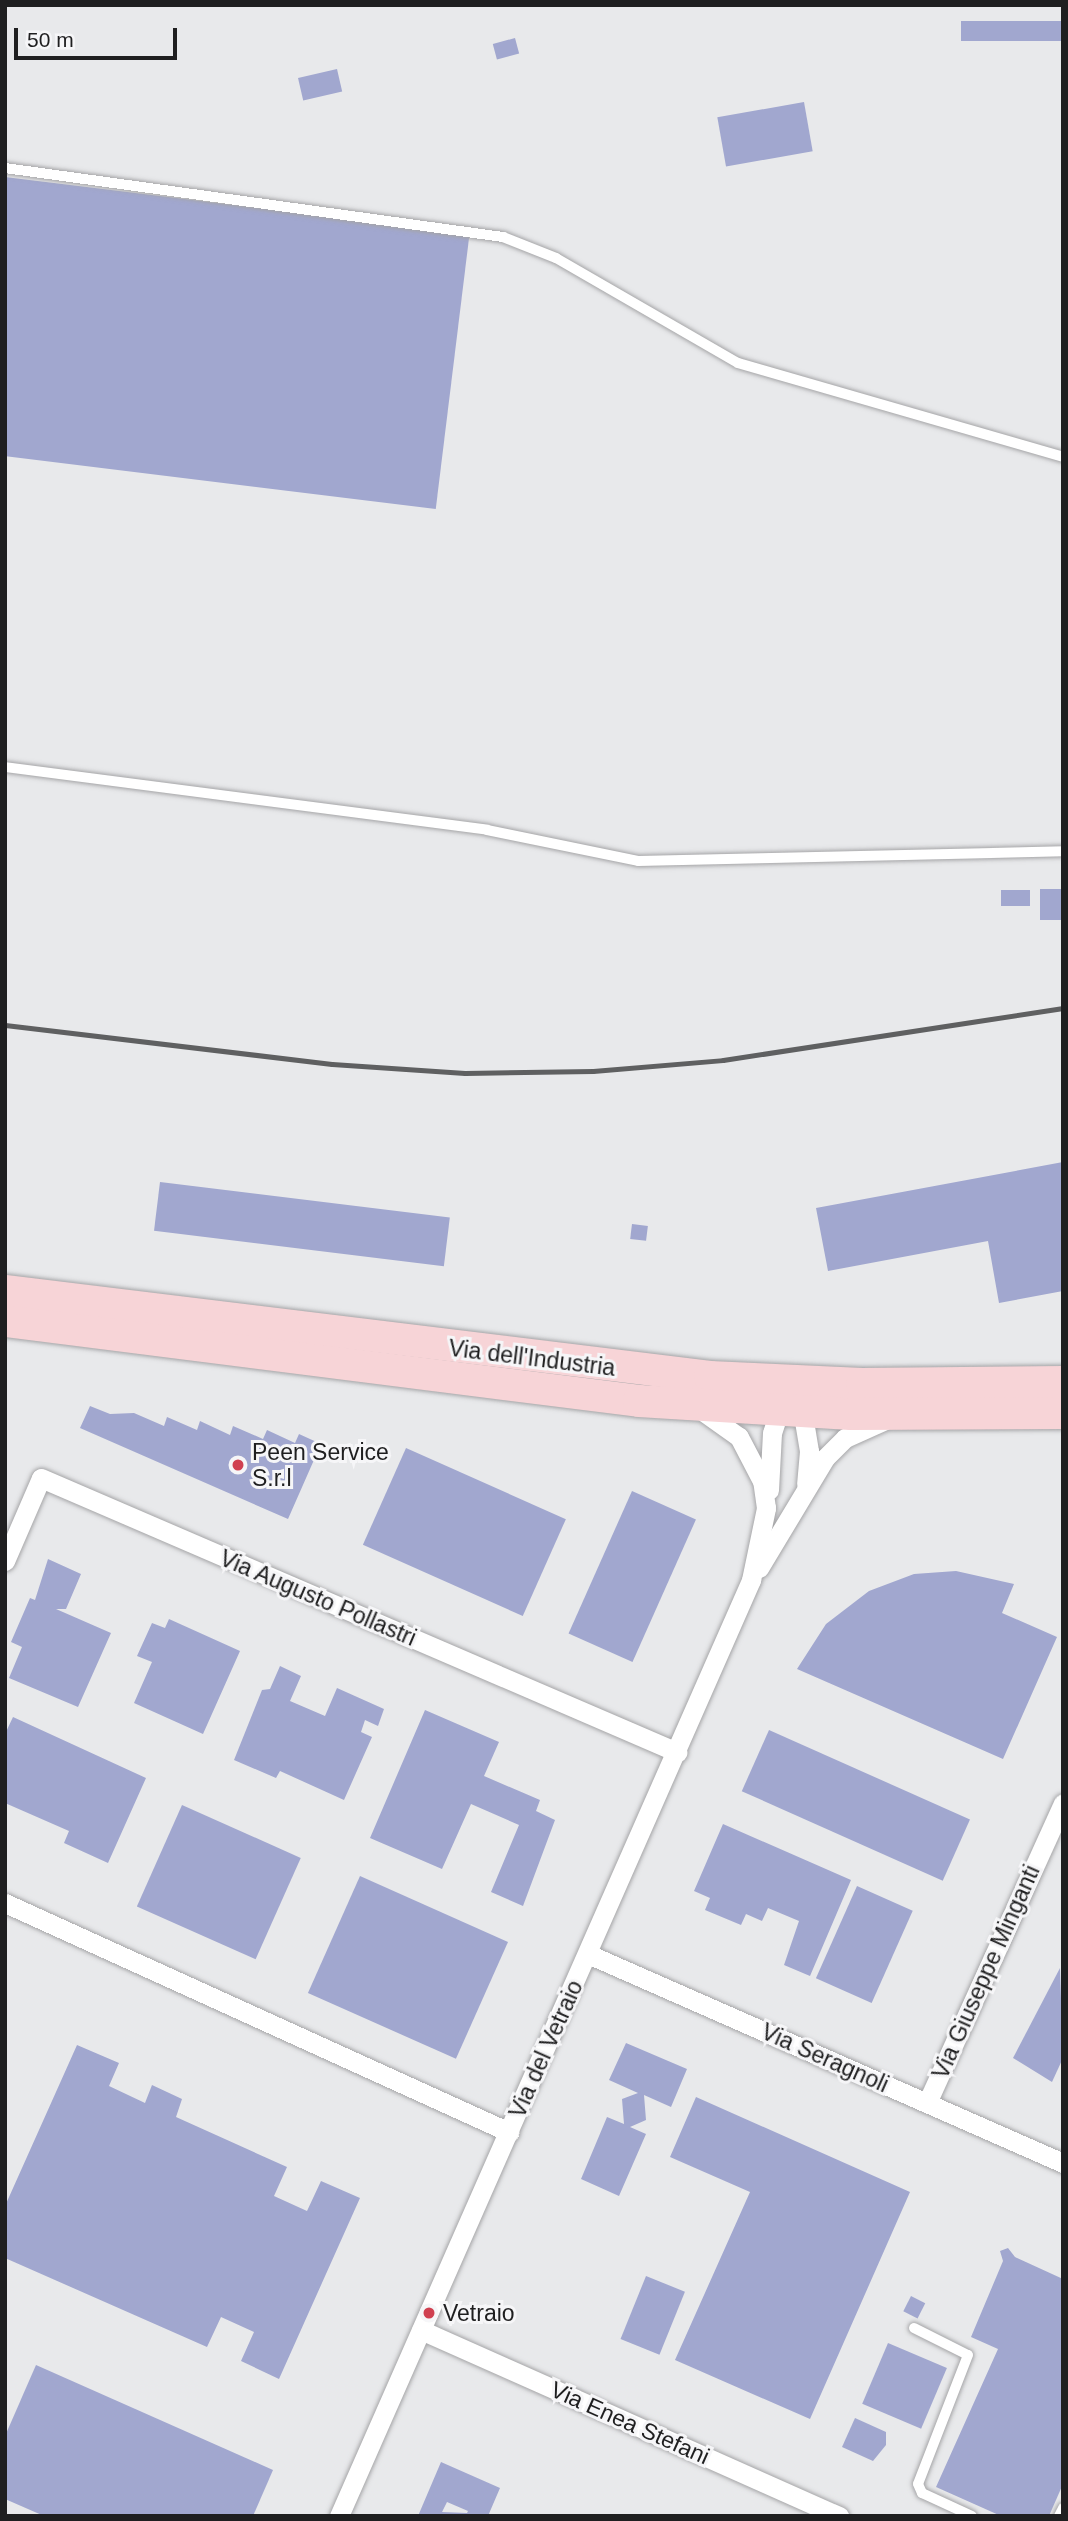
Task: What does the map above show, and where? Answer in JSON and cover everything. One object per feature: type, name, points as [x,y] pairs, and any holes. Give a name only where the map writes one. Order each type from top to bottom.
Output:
[{"type":"main road","name":"Via dell'Industria","points":[[5,1291],[546,1361],[791,1381],[1063,1382]]},
{"type":"main road","name":"Via dell'Industria","points":[[5,1321],[694,1405],[791,1412],[899,1415],[1063,1413]]},
{"type":"street","name":"Via del Vetraio","points":[[791,1381],[791,1412],[805,1485]]},
{"type":"street","name":"Via del Vetraio","points":[[694,1405],[739,1437],[755,1461],[766,1508]]},
{"type":"street","name":"Via del Vetraio","points":[[751,1580],[791,1412]]},
{"type":"street","name":"Via del Vetraio","points":[[339,2516],[751,1580],[805,1485],[845,1438],[899,1415]]},
{"type":"street","name":"Via Augusto Pollastri","points":[[5,1561],[41,1478],[677,1752]]},
{"type":"street","name":"Via Giuseppe Minganti","points":[[927,2103],[1063,1803]]},
{"type":"street","points":[[5,1903],[509,2132]]},
{"type":"street","name":"Via Seragnoli","points":[[588,1954],[1063,2163]]},
{"type":"street","name":"Via Enea Stefani","points":[[421,2330],[839,2516]]},
{"type":"lane","points":[[5,168],[503,237],[556,258],[738,363],[1063,457]]},
{"type":"lane","points":[[5,767],[487,830],[638,861],[1063,851]]},
{"type":"lane","points":[[914,2328],[968,2355],[918,2484],[922,2493],[972,2516]]},
{"type":"lane","points":[[1059,2516],[1063,2508]]},
{"type":"building","points":[[961,21],[1063,21],[1063,41],[961,41]]},
{"type":"building","points":[[515,38],[519,53],[497,59],[493,44]]},
{"type":"building","points":[[337,69],[342,91],[303,100],[298,78]]},
{"type":"building","points":[[804,102],[813,151],[726,167],[717,117]]},
{"type":"building","points":[[5,177],[470,234],[436,509],[5,456]]},
{"type":"building","points":[[1040,889],[1063,889],[1063,920],[1040,920]]},
{"type":"building","points":[[1001,890],[1030,890],[1030,906],[1001,906]]},
{"type":"building","points":[[1063,1162],[1063,1291],[999,1303],[988,1241],[828,1271],[816,1208]]},
{"type":"building","points":[[160,1182],[450,1218],[444,1266],[154,1231]]},
{"type":"building","points":[[632,1224],[648,1226],[646,1241],[630,1239]]},
{"type":"building","name":"Peen Service S.r.l","points":[[90,1406],[110,1414],[134,1413],[164,1426],[167,1417],[197,1430],[200,1421],[230,1435],[233,1426],[263,1439],[267,1430],[295,1443],[299,1434],[321,1444],[288,1519],[80,1428]]},
{"type":"building","points":[[406,1448],[566,1519],[523,1616],[363,1545]]},
{"type":"building","points":[[632,1491],[696,1519],[632,1662],[569,1634]]},
{"type":"building","points":[[48,1559],[81,1574],[66,1609],[56,1609],[111,1633],[78,1707],[9,1678],[22,1647],[11,1642],[30,1598],[35,1600]]},
{"type":"building","points":[[956,1571],[1014,1584],[1002,1613],[1057,1637],[1003,1759],[797,1669],[826,1624],[869,1591],[914,1574]]},
{"type":"building","points":[[169,1619],[240,1651],[203,1734],[134,1703],[152,1662],[137,1656],[152,1623],[165,1628]]},
{"type":"building","points":[[280,1666],[301,1676],[290,1701],[325,1716],[337,1688],[384,1709],[378,1726],[365,1720],[361,1732],[372,1737],[344,1800],[280,1771],[276,1778],[234,1760],[262,1690],[270,1689]]},
{"type":"building","points":[[425,1710],[499,1742],[484,1776],[540,1800],[536,1811],[555,1820],[523,1906],[491,1892],[519,1825],[471,1804],[442,1869],[370,1838]]},
{"type":"building","points":[[13,1717],[146,1778],[108,1863],[64,1843],[69,1831],[5,1803],[5,1734]]},
{"type":"building","points":[[769,1730],[970,1819],[943,1881],[742,1791]]},
{"type":"building","points":[[182,1805],[301,1858],[256,1959],[137,1906]]},
{"type":"building","points":[[723,1824],[851,1880],[810,1976],[784,1965],[799,1921],[768,1908],[762,1921],[746,1914],[741,1925],[705,1910],[710,1898],[694,1891]]},
{"type":"building","points":[[360,1876],[508,1942],[456,2059],[308,1993]]},
{"type":"building","points":[[857,1886],[913,1911],[872,2003],[816,1978]]},
{"type":"building","points":[[1060,1968],[1063,2058],[1052,2082],[1013,2058]]},
{"type":"building","points":[[626,2043],[687,2069],[671,2107],[644,2095],[646,2120],[630,2127],[646,2134],[619,2196],[581,2179],[607,2117],[624,2124],[622,2099],[638,2093],[609,2080]]},
{"type":"building","points":[[77,2045],[119,2063],[109,2086],[145,2103],[152,2085],[182,2099],[176,2117],[287,2167],[274,2196],[307,2211],[321,2181],[360,2198],[279,2379],[241,2361],[254,2332],[221,2317],[207,2347],[5,2258],[5,2206]]},
{"type":"building","points":[[696,2097],[910,2192],[810,2419],[675,2360],[750,2192],[670,2157]]},
{"type":"building","points":[[1008,2248],[1015,2257],[1063,2279],[1063,2484],[1049,2516],[1001,2516],[936,2487],[998,2349],[971,2337],[1003,2261],[1000,2251]]},
{"type":"building","points":[[646,2276],[685,2292],[659,2355],[621,2339]]},
{"type":"building","points":[[911,2296],[925,2303],[918,2318],[903,2311]]},
{"type":"building","points":[[888,2343],[947,2368],[921,2429],[862,2404]]},
{"type":"building","points":[[36,2365],[273,2470],[253,2516],[44,2516],[5,2499],[5,2436]]},
{"type":"building","points":[[855,2418],[886,2432],[886,2445],[873,2461],[842,2447]]},
{"type":"building","points":[[441,2462],[500,2488],[488,2516],[418,2516]],"holes":[[[447,2502],[468,2511],[467,2513],[442,2512]]]},
{"type":"railway","points":[[5,1025],[332,1064],[465,1073],[593,1071],[723,1060],[1063,1008]]},
{"type":"place","name":"Peen Service S.r.l","points":[[238,1465]]},
{"type":"place","name":"Vetraio","points":[[429,2313]]}]
